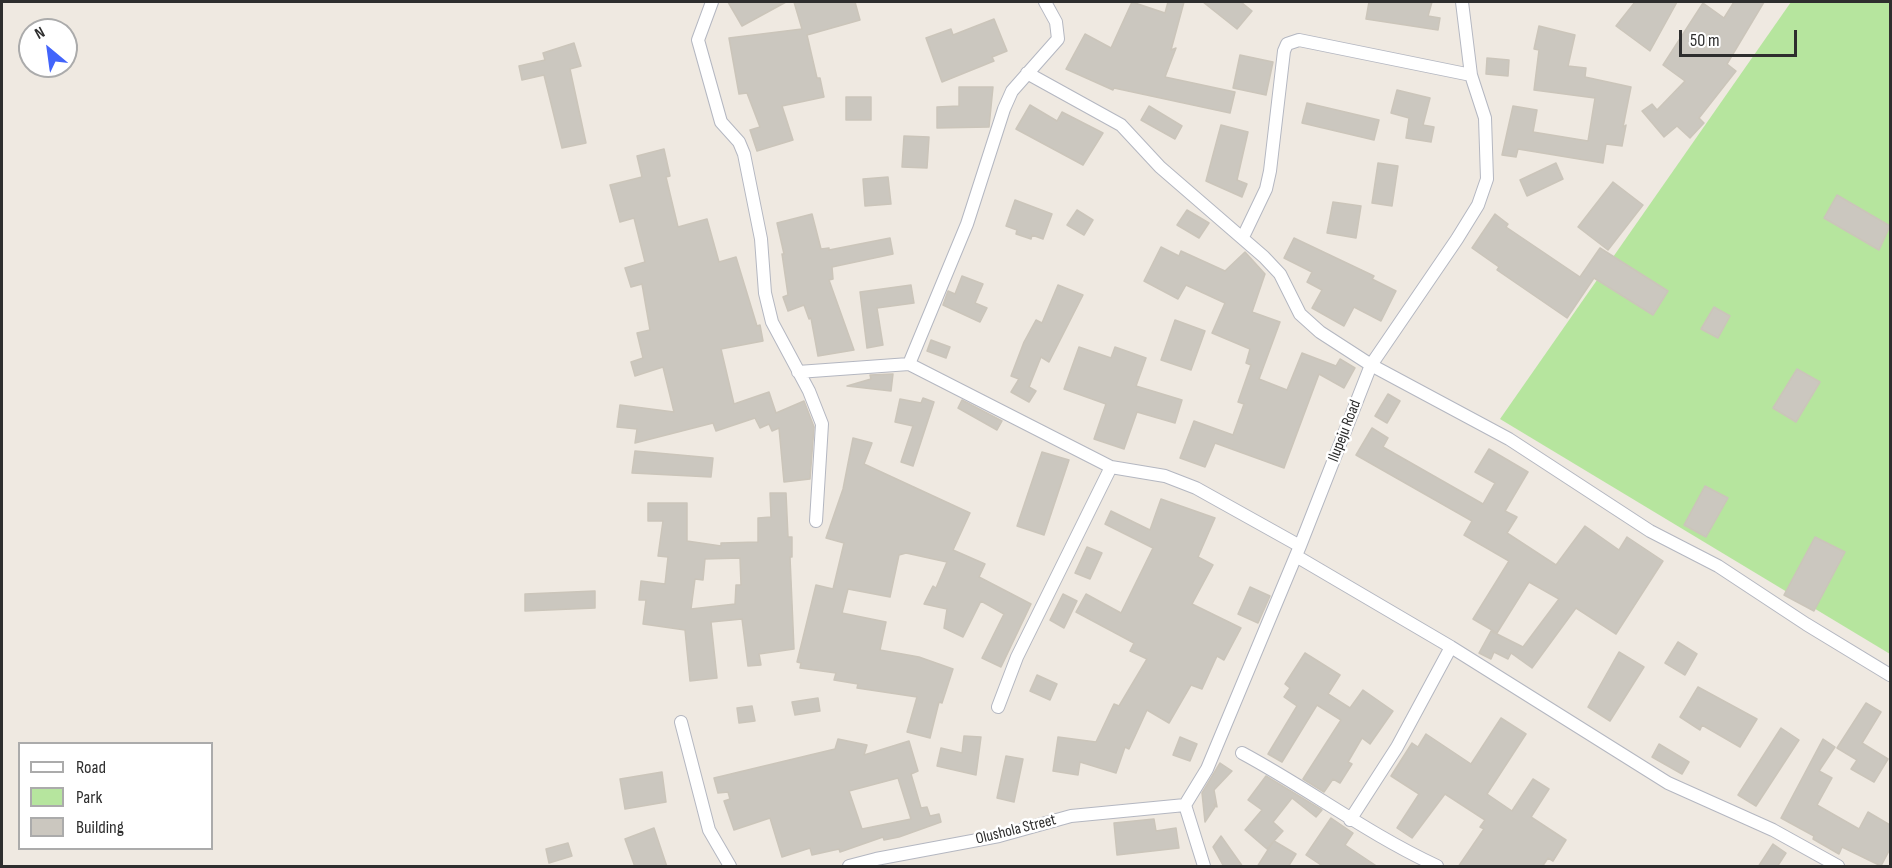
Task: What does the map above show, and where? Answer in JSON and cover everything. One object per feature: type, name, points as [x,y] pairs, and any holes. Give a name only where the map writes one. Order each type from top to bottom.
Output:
[{"type":"street","points":[[712,2],[698,40],[721,122],[739,142],[744,154],[761,239],[765,293],[772,322],[818,410],[822,424],[816,521]]},
{"type":"street","points":[[909,364],[967,224],[1004,109],[1012,91],[1058,39],[1056,22],[1045,2]]},
{"type":"street","name":"Ilupeju Road","points":[[1185,805],[1208,769],[1298,551],[1371,365],[1478,205],[1487,179],[1485,118],[1471,75],[1462,2]]},
{"type":"street","points":[[1243,237],[1266,189],[1284,51],[1287,44],[1299,40],[1471,75]]},
{"type":"street","points":[[1027,73],[1121,125],[1160,167],[1243,237],[1280,274],[1308,324],[1371,365],[1509,439],[1650,531],[1718,566],[1806,624],[1890,675]]},
{"type":"street","points":[[798,372],[909,364],[1111,467],[1165,476],[1196,488],[1668,783],[1773,830],[1838,867]]},
{"type":"street","points":[[998,707],[1017,657],[1111,467]]},
{"type":"street","points":[[1350,820],[1397,747],[1451,647]]},
{"type":"street","points":[[681,722],[709,830],[730,867]]},
{"type":"street","points":[[1242,753],[1294,781],[1350,820],[1390,844],[1437,867]]},
{"type":"street","points":[[1185,805],[1204,867]]},
{"type":"street","name":"Olushola Street","points":[[849,867],[876,859],[999,836],[1071,816],[1185,805]]},
{"type":"green space","points":[[1791,2],[1890,2],[1890,654],[1500,419]]},
{"type":"building","points":[[728,2],[786,2],[742,26]]},
{"type":"building","points":[[794,2],[855,2],[860,20],[807,35],[824,97],[782,106],[793,140],[757,151],[750,130],[760,127],[747,93],[739,94],[729,38],[802,29]]},
{"type":"building","points":[[1132,2],[1165,13],[1168,2],[1184,2],[1171,50],[1176,48],[1165,77],[1235,92],[1230,113],[1114,88],[1113,90],[1066,69],[1085,34],[1111,48]]},
{"type":"building","points":[[1203,2],[1241,2],[1252,11],[1237,29]]},
{"type":"building","points":[[1369,2],[1432,2],[1428,16],[1440,18],[1438,30],[1366,19]]},
{"type":"building","points":[[1635,2],[1677,2],[1650,51],[1616,26]]},
{"type":"building","points":[[1734,2],[1764,2],[1727,64],[1736,71],[1699,118],[1704,123],[1690,138],[1677,126],[1664,137],[1642,111],[1652,104],[1657,110],[1685,81],[1663,65],[1703,3],[1724,18]]},
{"type":"building","points":[[994,19],[1007,51],[992,57],[994,61],[942,82],[926,38],[951,29],[953,35]]},
{"type":"building","points":[[1539,26],[1575,35],[1568,66],[1586,68],[1585,77],[1631,87],[1623,127],[1626,125],[1622,146],[1606,144],[1603,163],[1518,149],[1516,157],[1502,155],[1513,106],[1537,110],[1533,132],[1588,141],[1595,98],[1534,90],[1539,50],[1534,49]]},
{"type":"building","points":[[574,43],[581,66],[570,69],[586,143],[562,148],[544,75],[522,80],[519,66],[545,60],[543,53]]},
{"type":"building","points":[[1240,55],[1273,62],[1266,95],[1233,88]]},
{"type":"building","points":[[1487,58],[1509,60],[1508,76],[1486,74]]},
{"type":"building","points":[[959,87],[993,87],[989,127],[937,128],[937,107],[959,106]]},
{"type":"building","points":[[1397,90],[1430,98],[1423,125],[1434,127],[1431,142],[1406,138],[1409,118],[1391,113]]},
{"type":"building","points":[[846,97],[871,97],[871,120],[846,120]]},
{"type":"building","points":[[1307,103],[1379,120],[1374,140],[1302,123]]},
{"type":"building","points":[[1030,105],[1057,121],[1062,112],[1103,133],[1083,165],[1016,129]]},
{"type":"building","points":[[1149,106],[1182,126],[1175,139],[1141,120]]},
{"type":"building","points":[[1221,125],[1248,132],[1237,180],[1247,184],[1242,197],[1206,181]]},
{"type":"building","points":[[904,136],[929,137],[927,168],[902,167]]},
{"type":"building","points":[[664,149],[670,176],[666,177],[678,227],[707,219],[719,262],[736,257],[757,326],[760,325],[763,341],[721,349],[734,404],[769,392],[776,413],[804,401],[814,427],[810,479],[784,482],[779,428],[772,431],[769,424],[760,428],[755,418],[716,431],[713,423],[635,443],[637,429],[617,427],[620,405],[674,412],[663,367],[635,376],[631,362],[643,358],[637,333],[650,330],[642,284],[631,287],[625,268],[645,262],[634,218],[620,222],[610,185],[642,177],[637,156]]},
{"type":"building","points":[[1378,163],[1398,166],[1392,206],[1372,203]]},
{"type":"building","points":[[1556,163],[1563,179],[1527,196],[1520,180]]},
{"type":"building","points":[[888,177],[891,204],[865,206],[863,179]]},
{"type":"building","points":[[1613,182],[1643,205],[1608,250],[1578,227]]},
{"type":"building","points":[[1837,195],[1890,226],[1879,250],[1824,218]]},
{"type":"building","points":[[1015,200],[1052,214],[1043,239],[1032,235],[1031,239],[1016,234],[1017,230],[1006,226]]},
{"type":"building","points":[[1333,202],[1361,206],[1356,238],[1327,233]]},
{"type":"building","points":[[1077,210],[1093,220],[1084,235],[1067,225]]},
{"type":"building","points":[[1187,210],[1209,223],[1199,238],[1177,225]]},
{"type":"building","points":[[812,214],[821,249],[829,248],[829,250],[890,238],[893,254],[832,267],[833,279],[829,280],[854,350],[818,356],[811,318],[809,319],[804,305],[788,311],[783,297],[788,295],[782,254],[784,254],[777,223]]},
{"type":"building","points":[[1495,214],[1508,224],[1506,227],[1580,277],[1600,248],[1668,291],[1653,315],[1594,278],[1567,318],[1497,270],[1499,267],[1472,248]]},
{"type":"building","points":[[1294,238],[1374,276],[1372,279],[1396,291],[1381,321],[1354,307],[1344,326],[1312,308],[1322,290],[1307,282],[1312,272],[1284,258]]},
{"type":"building","points":[[1161,247],[1179,256],[1181,251],[1225,271],[1245,252],[1265,274],[1252,312],[1280,322],[1259,379],[1287,390],[1302,353],[1336,366],[1340,359],[1355,368],[1344,388],[1319,374],[1284,468],[1215,443],[1205,467],[1180,458],[1194,421],[1233,435],[1244,404],[1238,402],[1251,365],[1246,363],[1250,349],[1212,333],[1225,303],[1186,285],[1178,299],[1144,281]]},
{"type":"building","points":[[962,276],[983,284],[975,303],[987,308],[980,322],[943,305],[948,291],[955,294]]},
{"type":"building","points":[[911,285],[914,303],[877,308],[883,345],[867,348],[860,292]]},
{"type":"building","points":[[1058,285],[1083,295],[1049,362],[1041,357],[1029,387],[1036,391],[1029,402],[1011,392],[1019,379],[1011,376],[1024,342],[1036,320],[1042,323]]},
{"type":"building","points":[[1714,307],[1730,316],[1718,338],[1701,329]]},
{"type":"building","points":[[1175,320],[1205,331],[1191,370],[1161,360]]},
{"type":"building","points":[[931,340],[950,347],[946,358],[927,351]]},
{"type":"building","points":[[1079,347],[1111,358],[1115,347],[1146,358],[1136,386],[1182,400],[1175,423],[1137,412],[1124,449],[1094,439],[1106,404],[1064,389]]},
{"type":"building","points":[[1797,369],[1820,382],[1796,422],[1773,408]]},
{"type":"building","points":[[893,374],[891,391],[847,386],[871,379],[870,375]]},
{"type":"building","points":[[1388,394],[1400,401],[1387,423],[1375,416]]},
{"type":"building","points":[[923,398],[934,402],[913,466],[901,462],[913,426],[895,422],[900,399],[921,403]]},
{"type":"building","points":[[962,400],[1002,421],[997,430],[958,408]]},
{"type":"building","points":[[1372,428],[1388,438],[1383,447],[1483,504],[1495,483],[1475,472],[1489,449],[1528,472],[1505,511],[1517,517],[1507,533],[1556,565],[1585,526],[1619,550],[1627,537],[1663,561],[1616,634],[1576,608],[1532,668],[1511,653],[1508,659],[1494,652],[1491,659],[1479,653],[1491,631],[1523,647],[1559,599],[1529,582],[1497,633],[1473,619],[1509,561],[1464,535],[1472,521],[1356,455]]},
{"type":"building","points":[[853,438],[872,443],[864,464],[970,513],[953,550],[985,564],[979,577],[1031,604],[1001,667],[982,658],[1004,614],[981,601],[963,637],[944,628],[947,609],[924,604],[933,586],[936,588],[947,562],[906,553],[899,555],[890,597],[848,589],[842,613],[886,622],[880,650],[919,657],[953,669],[942,703],[939,702],[930,738],[907,732],[917,697],[857,688],[858,684],[834,680],[836,673],[800,668],[801,663],[797,662],[816,585],[833,589],[844,543],[826,538],[843,489]]},
{"type":"building","points":[[635,451],[713,458],[711,477],[632,473]]},
{"type":"building","points":[[1042,452],[1069,460],[1044,535],[1017,526]]},
{"type":"building","points":[[1705,486],[1728,498],[1706,537],[1684,525]]},
{"type":"building","points":[[770,493],[786,493],[788,537],[792,537],[792,557],[790,557],[794,649],[759,654],[761,665],[748,666],[742,619],[711,622],[717,678],[690,681],[685,630],[643,624],[646,600],[639,600],[641,581],[665,584],[668,557],[658,556],[663,521],[648,521],[648,503],[687,503],[687,541],[721,546],[721,543],[758,542],[758,518],[771,517]],"holes":[[[740,558],[741,585],[736,585],[735,604],[691,609],[695,579],[703,580],[705,559]]]},
{"type":"building","points":[[1161,499],[1215,518],[1198,557],[1213,565],[1192,604],[1241,628],[1224,660],[1217,656],[1202,689],[1191,685],[1169,723],[1147,710],[1129,749],[1125,747],[1116,773],[1080,762],[1078,775],[1053,771],[1058,737],[1096,742],[1114,704],[1119,706],[1147,659],[1130,651],[1134,643],[1076,612],[1086,594],[1121,613],[1153,548],[1105,524],[1111,511],[1150,530]]},
{"type":"building","points":[[1815,537],[1845,552],[1814,611],[1784,595]]},
{"type":"building","points":[[1087,547],[1102,553],[1090,579],[1075,573]]},
{"type":"building","points":[[1250,587],[1270,596],[1258,623],[1238,614]]},
{"type":"building","points":[[595,591],[595,608],[525,611],[525,594]]},
{"type":"building","points":[[1063,594],[1077,601],[1064,628],[1050,620]]},
{"type":"building","points":[[1678,642],[1697,654],[1685,675],[1665,663]]},
{"type":"building","points":[[1619,652],[1644,667],[1610,721],[1588,707]]},
{"type":"building","points":[[1305,653],[1340,675],[1328,694],[1350,708],[1363,690],[1393,711],[1370,744],[1362,738],[1348,762],[1352,764],[1340,783],[1333,779],[1324,792],[1303,779],[1341,720],[1317,705],[1282,762],[1268,754],[1297,706],[1284,697],[1290,688],[1285,684]]},
{"type":"building","points":[[1037,675],[1057,684],[1050,700],[1030,691]]},
{"type":"building","points":[[1698,687],[1757,719],[1740,747],[1702,725],[1700,730],[1680,717]]},
{"type":"building","points":[[818,698],[820,711],[795,715],[792,702]]},
{"type":"building","points":[[1866,703],[1881,712],[1862,743],[1888,759],[1874,782],[1851,769],[1857,760],[1837,748]]},
{"type":"building","points":[[752,706],[755,721],[739,723],[737,708]]},
{"type":"building","points":[[1501,718],[1526,734],[1487,794],[1512,811],[1533,779],[1549,789],[1531,817],[1566,840],[1553,861],[1548,858],[1542,867],[1458,867],[1484,829],[1480,827],[1485,820],[1445,794],[1412,838],[1397,828],[1419,794],[1391,776],[1412,743],[1418,747],[1426,734],[1471,764]]},
{"type":"building","points":[[1781,728],[1799,740],[1756,806],[1738,795]]},
{"type":"building","points":[[964,736],[981,737],[976,775],[937,766],[941,748],[962,753]]},
{"type":"building","points":[[1180,737],[1197,744],[1190,761],[1173,755]]},
{"type":"building","points":[[838,739],[867,745],[864,755],[909,741],[918,771],[911,774],[921,808],[927,807],[930,816],[939,814],[941,822],[899,837],[884,840],[883,837],[840,852],[839,849],[812,855],[810,848],[782,857],[770,818],[734,830],[724,801],[730,799],[728,792],[718,793],[714,778],[835,749]],"holes":[[[898,778],[911,819],[862,829],[849,791]]]},
{"type":"building","points":[[1823,739],[1835,747],[1819,771],[1832,778],[1817,805],[1859,829],[1868,812],[1890,825],[1890,849],[1881,866],[1842,847],[1839,854],[1813,839],[1814,836],[1781,818]]},
{"type":"building","points":[[1659,744],[1689,762],[1682,774],[1652,757]]},
{"type":"building","points":[[1006,756],[1023,759],[1014,802],[997,798]]},
{"type":"building","points":[[1220,763],[1232,771],[1214,790],[1217,807],[1214,804],[1215,807],[1205,822],[1202,793]]},
{"type":"building","points":[[662,772],[666,802],[625,809],[620,779]]},
{"type":"building","points":[[1266,776],[1322,810],[1316,817],[1292,798],[1273,822],[1283,831],[1274,841],[1296,854],[1288,867],[1257,867],[1273,842],[1267,849],[1245,830],[1262,810],[1248,800]]},
{"type":"building","points":[[1331,818],[1353,833],[1345,845],[1378,867],[1324,867],[1306,855]]},
{"type":"building","points":[[1154,819],[1156,831],[1176,828],[1179,848],[1117,855],[1114,823]]},
{"type":"building","points":[[654,828],[667,867],[635,867],[625,839]]},
{"type":"building","points":[[1221,836],[1243,867],[1224,867],[1213,847]]},
{"type":"building","points":[[568,843],[572,856],[549,863],[546,849]]},
{"type":"building","points":[[1773,844],[1786,853],[1777,867],[1758,867]]}]
